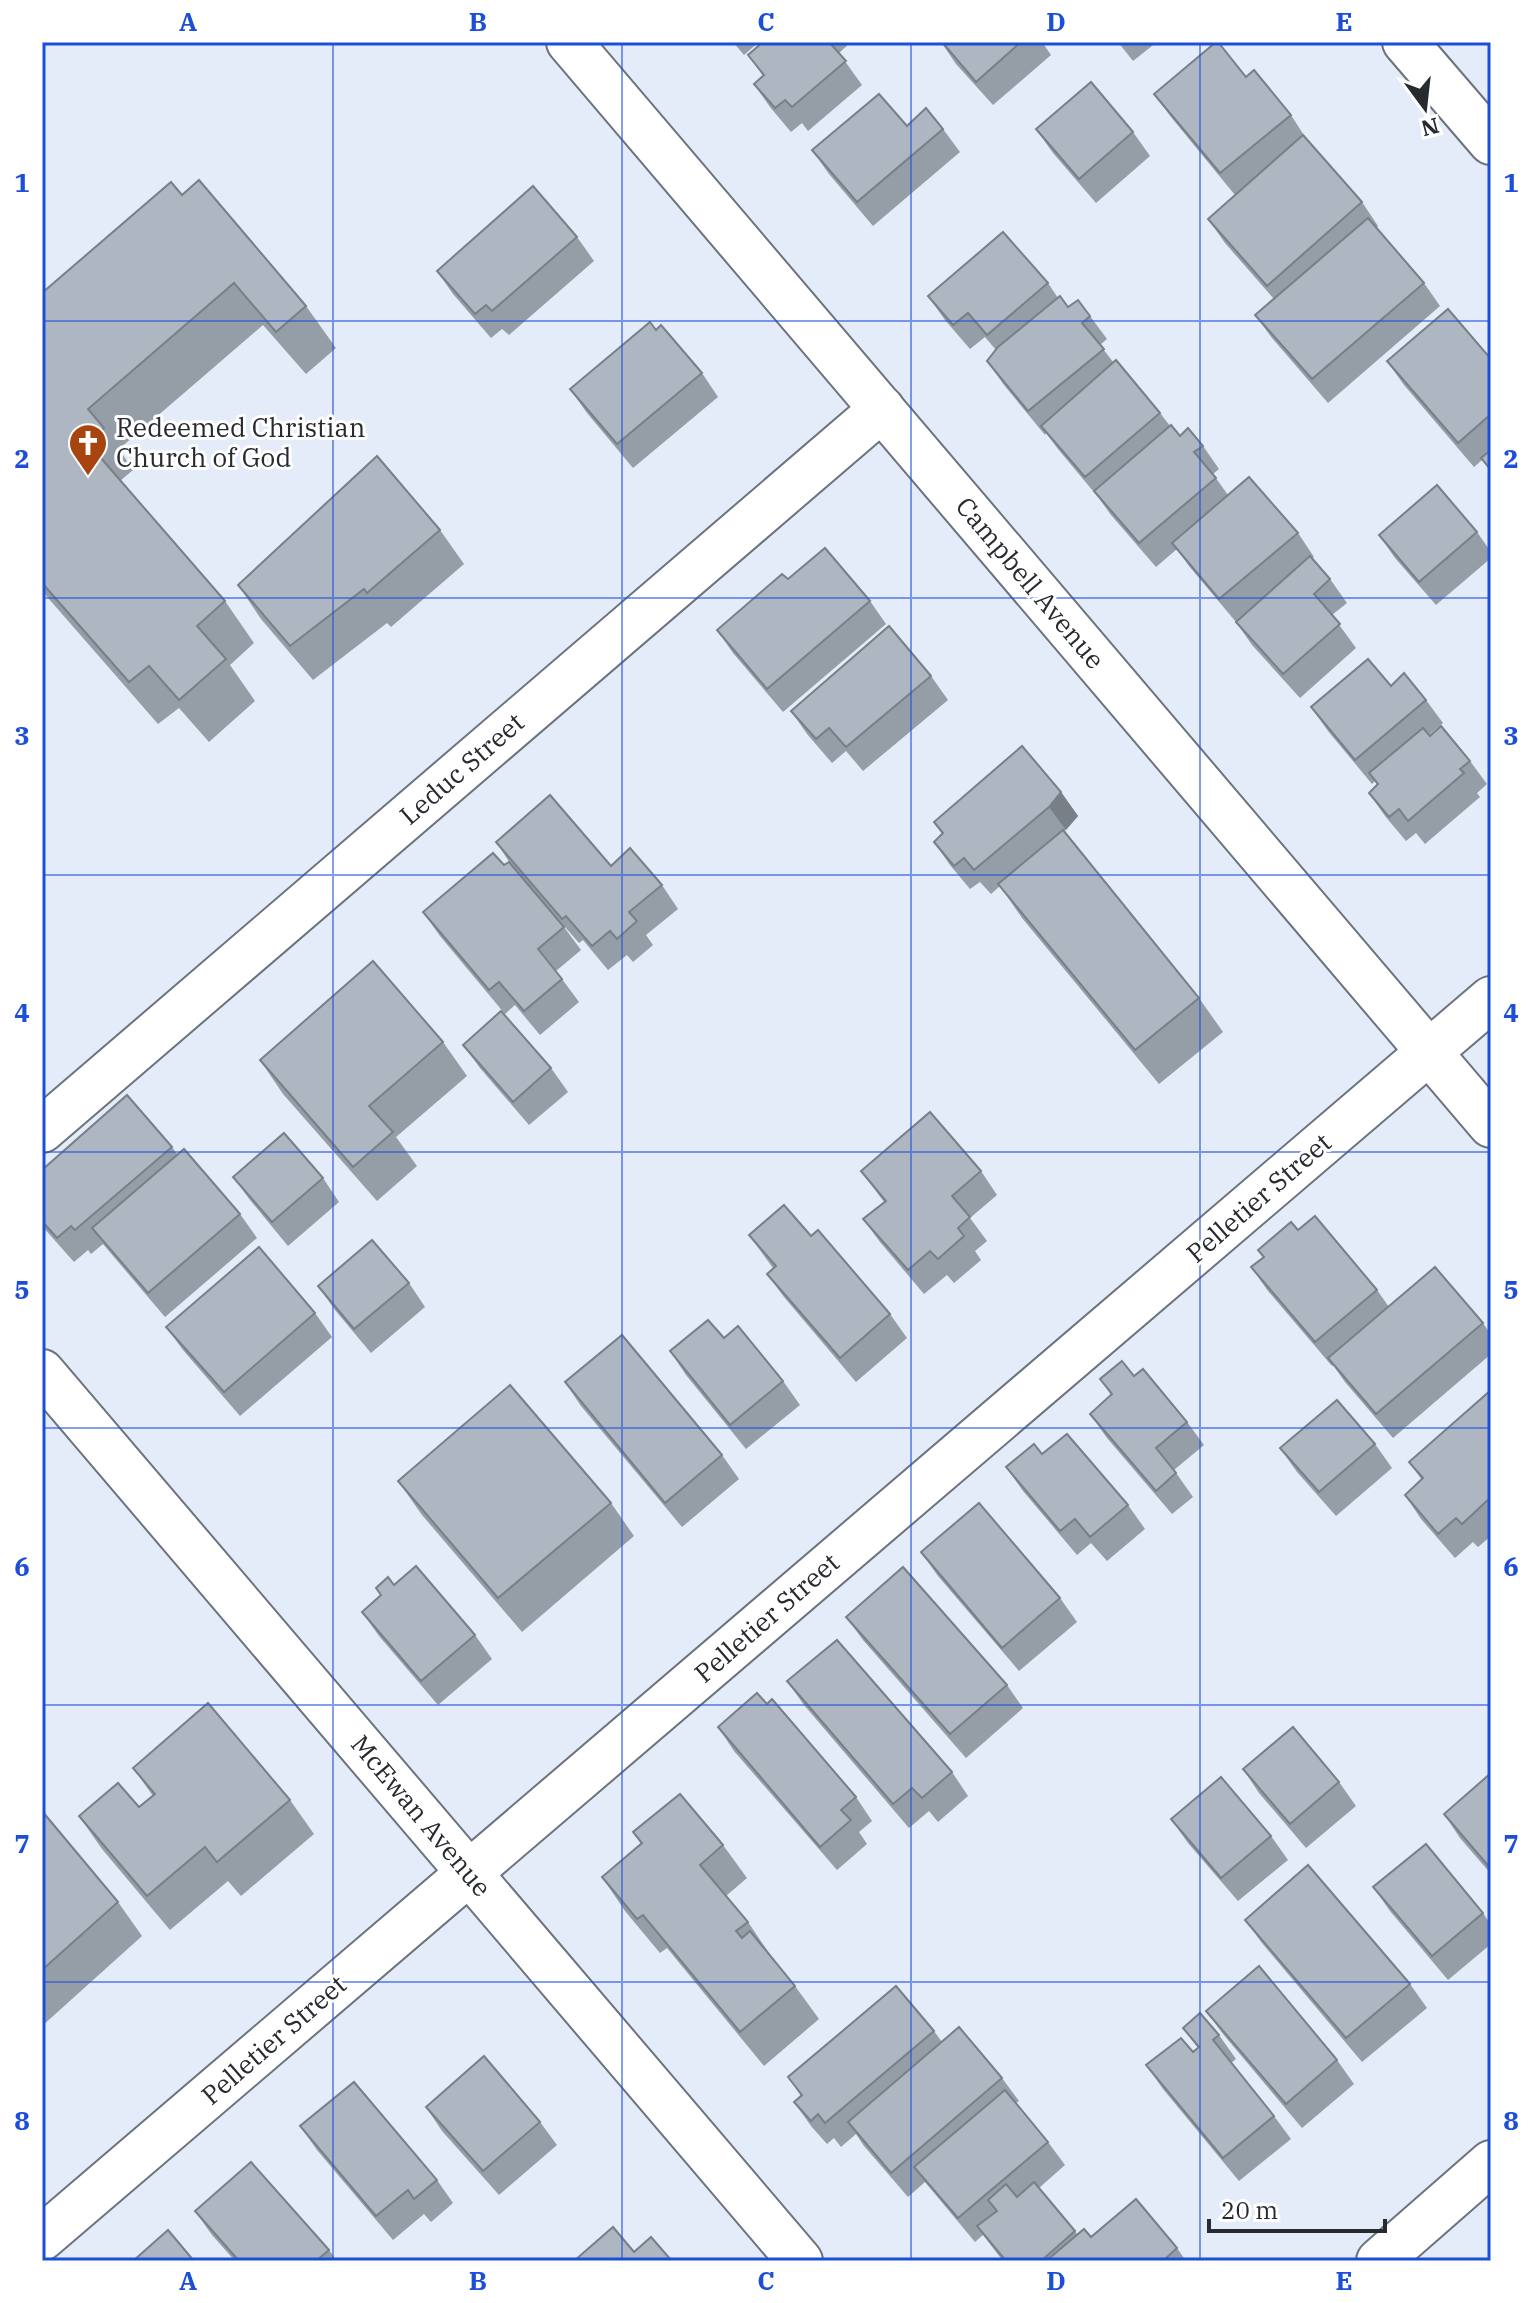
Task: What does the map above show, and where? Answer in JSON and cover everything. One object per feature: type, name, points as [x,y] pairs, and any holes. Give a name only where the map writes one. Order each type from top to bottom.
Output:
[{"type":"street","name":"Campbell Avenue","points":[[569,42],[1491,1125]]},
{"type":"street","points":[[1405,42],[1491,142]]},
{"type":"street","name":"Leduc Street","points":[[42,1130],[882,409]]},
{"type":"street","name":"Pelletier Street","points":[[42,2238],[1491,999]]},
{"type":"street","name":"McEwan Avenue","points":[[42,1372],[800,2261]]},
{"type":"street","points":[[1379,2261],[1491,2163]]},
{"type":"building","points":[[763,42],[829,42],[846,61],[792,107],[785,100],[775,108],[754,84],[764,75],[748,55]]},
{"type":"building","points":[[942,42],[1021,42],[976,82]]},
{"type":"building","points":[[1216,42],[1246,77],[1254,70],[1291,115],[1220,173],[1154,94]]},
{"type":"building","points":[[1091,82],[1133,132],[1079,179],[1036,129]]},
{"type":"building","points":[[879,94],[907,126],[926,108],[943,129],[857,202],[812,150]]},
{"type":"building","points":[[1303,135],[1362,202],[1267,286],[1208,219]]},
{"type":"building","name":"Redeemed Christian Church of God","points":[[199,180],[306,306],[276,332],[234,283],[88,409],[104,428],[87,442],[225,601],[197,626],[226,659],[179,700],[149,666],[129,682],[42,583],[42,293],[171,182],[182,195]]},
{"type":"building","points":[[533,186],[577,237],[492,311],[486,305],[475,314],[437,271]]},
{"type":"building","points":[[1368,218],[1424,283],[1312,379],[1255,315]]},
{"type":"building","points":[[1003,232],[1048,283],[987,335],[968,313],[953,325],[928,296]]},
{"type":"building","points":[[1060,296],[1068,307],[1078,300],[1090,316],[1082,323],[1104,349],[1028,411],[987,361],[998,347]]},
{"type":"building","points":[[1448,309],[1491,359],[1491,414],[1458,443],[1387,361]]},
{"type":"building","points":[[650,322],[656,330],[661,325],[702,373],[617,444],[570,389]]},
{"type":"building","points":[[1116,360],[1160,413],[1085,477],[1041,426]]},
{"type":"building","points":[[1171,425],[1180,436],[1188,428],[1203,446],[1194,452],[1216,478],[1139,543],[1094,491]]},
{"type":"building","points":[[1491,450],[1491,470],[1481,458]]},
{"type":"building","points":[[377,456],[440,530],[367,593],[364,589],[290,646],[238,585]]},
{"type":"building","points":[[1249,477],[1298,533],[1219,599],[1172,543]]},
{"type":"building","points":[[1437,485],[1477,532],[1419,582],[1379,535]]},
{"type":"building","points":[[825,548],[870,601],[767,689],[717,630],[782,574],[788,579]]},
{"type":"building","points":[[1310,556],[1330,579],[1314,594],[1340,624],[1283,674],[1236,622]]},
{"type":"building","points":[[889,626],[931,676],[846,747],[829,728],[816,739],[791,711]]},
{"type":"building","points":[[1368,659],[1391,686],[1404,673],[1426,700],[1355,760],[1311,707]]},
{"type":"building","points":[[1441,726],[1470,761],[1460,769],[1464,773],[1408,821],[1399,809],[1389,817],[1369,793],[1378,784],[1369,773],[1423,728],[1430,736]]},
{"type":"building","points":[[1022,746],[1061,792],[1049,807],[974,870],[964,858],[954,866],[934,842],[943,833],[934,822]]},
{"type":"building","points":[[550,795],[611,866],[630,848],[662,885],[629,912],[637,921],[617,939],[610,931],[592,946],[566,916],[562,919],[496,842]]},
{"type":"building","points":[[1063,830],[1199,998],[1135,1050],[998,884]]},
{"type":"building","points":[[493,853],[504,865],[509,862],[564,927],[538,949],[562,979],[524,1011],[499,982],[489,990],[423,912]]},
{"type":"building","points":[[373,961],[443,1042],[369,1106],[393,1132],[353,1167],[260,1060]]},
{"type":"building","points":[[501,1011],[551,1068],[513,1102],[463,1045]]},
{"type":"building","points":[[127,1095],[172,1147],[75,1230],[71,1226],[57,1238],[42,1221],[42,1170]]},
{"type":"building","points":[[930,1112],[981,1171],[952,1196],[970,1217],[958,1228],[964,1236],[938,1259],[930,1251],[908,1270],[863,1219],[886,1201],[861,1171]]},
{"type":"building","points":[[284,1133],[323,1178],[272,1222],[233,1177]]},
{"type":"building","points":[[184,1149],[240,1214],[148,1293],[92,1228]]},
{"type":"building","points":[[784,1205],[811,1236],[818,1230],[890,1314],[840,1358],[767,1274],[776,1266],[749,1235]]},
{"type":"building","points":[[1315,1216],[1377,1290],[1315,1342],[1251,1267],[1264,1257],[1258,1250],[1291,1222],[1298,1230]]},
{"type":"building","points":[[372,1240],[409,1283],[354,1329],[318,1286]]},
{"type":"building","points":[[259,1247],[315,1313],[224,1392],[166,1327]]},
{"type":"building","points":[[1435,1267],[1483,1323],[1376,1414],[1328,1358]]},
{"type":"building","points":[[708,1320],[724,1338],[738,1326],[783,1381],[730,1425],[670,1351]]},
{"type":"building","points":[[622,1335],[722,1455],[665,1503],[565,1382]]},
{"type":"building","points":[[1122,1361],[1134,1376],[1143,1369],[1187,1422],[1156,1448],[1176,1473],[1156,1491],[1090,1414],[1112,1394],[1100,1379]]},
{"type":"building","points":[[510,1385],[611,1503],[498,1598],[398,1481]]},
{"type":"building","points":[[1491,1390],[1491,1497],[1462,1524],[1456,1518],[1438,1534],[1405,1495],[1423,1478],[1409,1462]]},
{"type":"building","points":[[1337,1400],[1375,1444],[1319,1492],[1280,1448]]},
{"type":"building","points":[[1067,1434],[1128,1505],[1090,1537],[1075,1519],[1060,1531],[1006,1467],[1034,1444],[1042,1454]]},
{"type":"building","points":[[979,1503],[1060,1598],[1002,1648],[921,1552]]},
{"type":"building","points":[[416,1566],[475,1635],[421,1681],[362,1612],[381,1595],[376,1588],[388,1577],[394,1585]]},
{"type":"building","points":[[903,1567],[1007,1685],[950,1734],[846,1617]]},
{"type":"building","points":[[837,1640],[952,1772],[922,1798],[912,1788],[893,1804],[787,1681]]},
{"type":"building","points":[[757,1693],[767,1704],[772,1699],[856,1797],[841,1810],[851,1820],[820,1847],[718,1727]]},
{"type":"building","points":[[208,1703],[290,1800],[217,1862],[205,1847],[147,1896],[79,1816],[118,1783],[139,1807],[155,1794],[133,1768]]},
{"type":"building","points":[[1293,1727],[1339,1782],[1290,1824],[1243,1769]]},
{"type":"building","points":[[1491,1773],[1491,1869],[1444,1814]]},
{"type":"building","points":[[1221,1777],[1271,1836],[1221,1878],[1171,1819]]},
{"type":"building","points":[[680,1794],[723,1845],[700,1865],[748,1922],[736,1931],[742,1938],[750,1931],[795,1986],[740,2032],[643,1915],[637,1919],[602,1877],[642,1843],[633,1832]]},
{"type":"building","points":[[42,1811],[118,1902],[42,1970]]},
{"type":"building","points":[[1426,1844],[1483,1913],[1432,1956],[1373,1887]]},
{"type":"building","points":[[1308,1865],[1410,1984],[1346,2038],[1245,1920]]},
{"type":"building","points":[[1259,1966],[1337,2060],[1286,2104],[1206,2011]]},
{"type":"building","points":[[896,1986],[934,2031],[825,2123],[818,2114],[811,2121],[794,2102],[802,2095],[788,2077]]},
{"type":"building","points":[[1200,2013],[1219,2035],[1213,2040],[1274,2116],[1223,2158],[1146,2065],[1181,2038],[1193,2052],[1199,2047],[1183,2028]]},
{"type":"building","points":[[959,2027],[1002,2078],[891,2173],[848,2122]]},
{"type":"building","points":[[484,2056],[540,2122],[483,2171],[426,2107]]},
{"type":"building","points":[[354,2082],[437,2180],[414,2199],[408,2190],[376,2216],[300,2126]]},
{"type":"building","points":[[1005,2090],[1048,2142],[958,2218],[914,2167]]},
{"type":"building","points":[[251,2162],[329,2250],[316,2261],[239,2261],[195,2211]]},
{"type":"building","points":[[1034,2182],[1075,2231],[1041,2261],[1006,2261],[977,2226],[997,2211],[988,2200],[1006,2184],[1017,2197]]},
{"type":"building","points":[[1136,2199],[1177,2248],[1163,2261],[1046,2261],[1084,2229],[1091,2237]]},
{"type":"building","points":[[613,2227],[634,2252],[651,2237],[672,2261],[574,2261]]},
{"type":"building","points":[[168,2230],[194,2261],[133,2261]]},
{"type":"place","name":"Redeemed Christian Church of God","points":[[88,477]]}]
